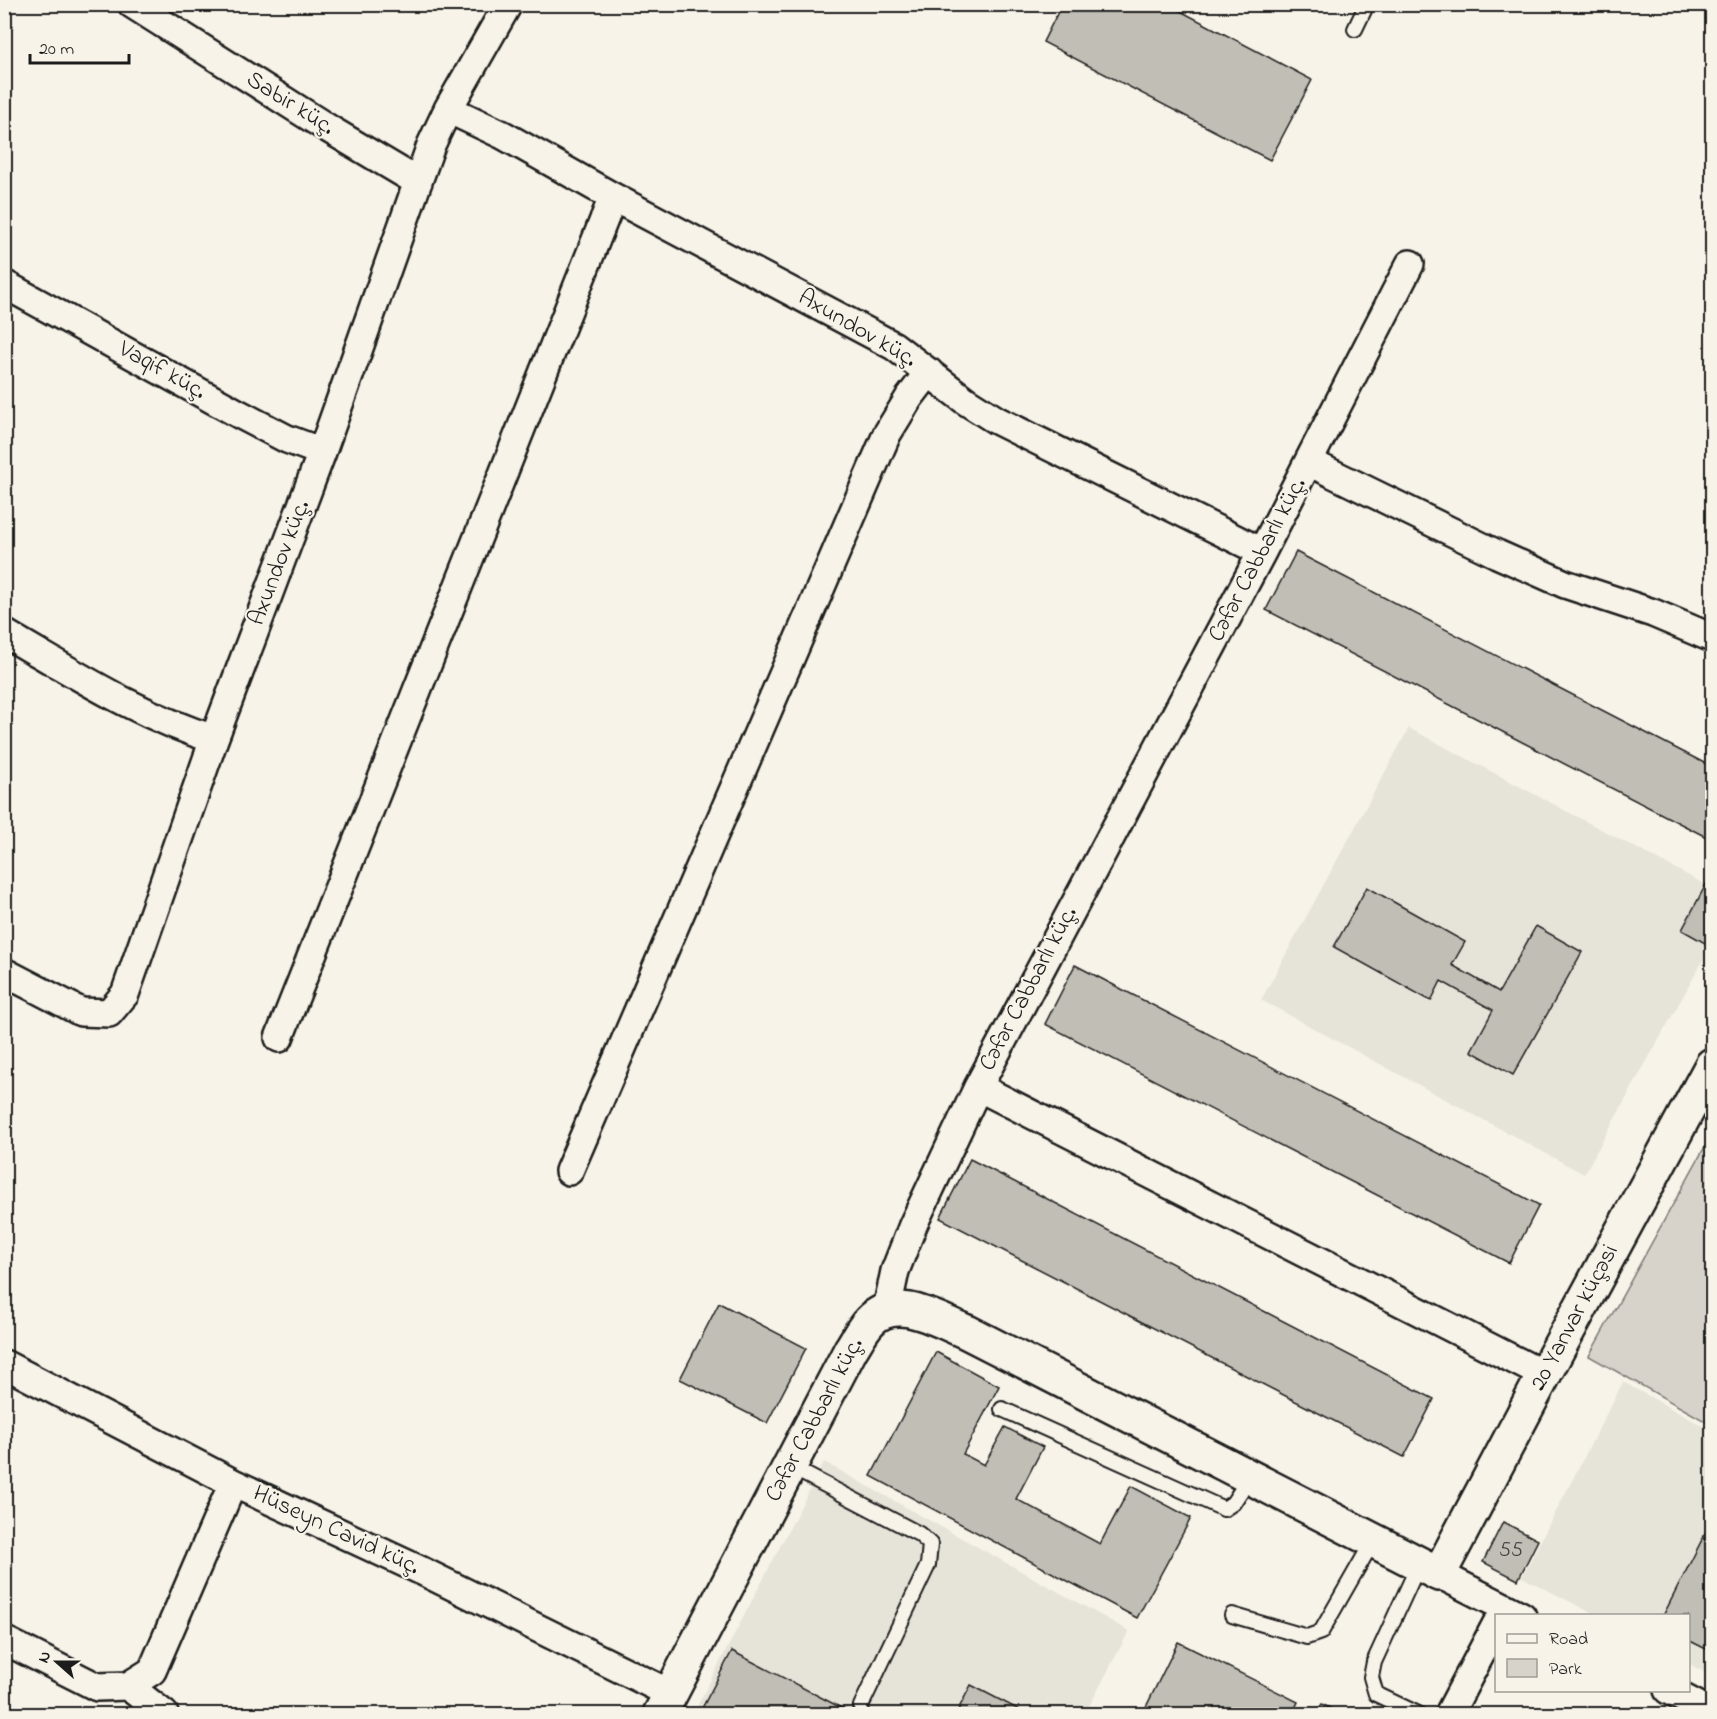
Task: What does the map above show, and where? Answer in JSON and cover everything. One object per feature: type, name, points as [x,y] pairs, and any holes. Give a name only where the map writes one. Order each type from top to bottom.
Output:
[{"type":"street","name":"Sabir küç.","points":[[132,4],[329,129],[418,182]]},
{"type":"street","name":"Axundov küç.","points":[[4,972],[81,1012],[109,1013],[125,994],[214,739],[322,452],[431,145],[448,109],[508,4]]},
{"type":"street","name":"Axundov küç.","points":[[448,109],[503,135],[613,197],[894,346],[966,401],[996,420],[1262,552]]},
{"type":"street","points":[[279,1038],[613,197]]},
{"type":"street","name":"Cəfər Cabbarlı küç.","points":[[665,1704],[851,1349],[870,1320],[887,1309],[896,1271],[913,1225],[978,1087],[1262,552],[1410,264]]},
{"type":"street","name":"Vaqif küç.","points":[[4,284],[239,414],[287,439],[322,452]]},
{"type":"street","points":[[569,1171],[887,434],[909,398],[929,372]]},
{"type":"street","points":[[1309,462],[1497,554],[1566,584],[1653,613],[1713,638]]},
{"type":"street","points":[[4,633],[132,705],[181,728],[214,739]]},
{"type":"street","name":"20 Yanvar küçəsi","points":[[1429,1568],[1544,1375],[1713,1065]]},
{"type":"street","points":[[978,1087],[1544,1375]]},
{"type":"street","points":[[887,1309],[912,1310],[967,1332],[1429,1568],[1504,1614]]},
{"type":"street","name":"Hüseyn Cavid küç.","points":[[4,1364],[233,1483],[422,1571],[665,1704]]},
{"type":"street","points":[[4,1640],[97,1687],[128,1686],[152,1671],[233,1483]]},
{"type":"street","points":[[1449,1714],[1495,1636]]},
{"type":"street","points":[[128,1686],[164,1714]]},
{"type":"street","points":[[1672,1692],[1713,1713]]},
{"type":"lane","points":[[1355,29],[1367,4]]},
{"type":"lane","points":[[1002,1409],[1224,1509],[1233,1503],[1250,1477]]},
{"type":"lane","points":[[789,1466],[919,1533],[930,1544],[928,1565],[861,1706]]},
{"type":"lane","points":[[1232,1615],[1307,1637],[1321,1632],[1373,1541]]},
{"type":"lane","points":[[1418,1714],[1376,1694],[1371,1677],[1374,1662],[1429,1568]]},
{"type":"shaded area","points":[[1409,728],[1706,885],[1682,930],[1711,946],[1584,1174],[1261,1000]]},
{"type":"shaded area","points":[[1623,1382],[1712,1431],[1712,1676],[1690,1665],[1690,1614],[1594,1614],[1522,1577]]},
{"type":"shaded area","points":[[824,1462],[1129,1631],[1085,1714],[693,1714]]},
{"type":"green space","points":[[1712,1134],[1712,1425],[1589,1356]]},
{"type":"building","points":[[1062,4],[1167,4],[1312,80],[1270,160],[1043,42]]},
{"type":"building","points":[[1296,552],[1712,767],[1712,840],[1266,610]]},
{"type":"building","points":[[1712,873],[1712,947],[1682,930]]},
{"type":"building","points":[[1367,887],[1465,942],[1452,965],[1499,992],[1536,926],[1582,952],[1513,1075],[1471,1051],[1493,1010],[1441,981],[1431,1001],[1334,947]]},
{"type":"building","points":[[1075,965],[1539,1205],[1509,1263],[1045,1024]]},
{"type":"building","points":[[970,1159],[1434,1399],[1404,1457],[940,1218]]},
{"type":"building","points":[[719,1303],[806,1348],[767,1423],[680,1379]]},
{"type":"building","points":[[936,1352],[999,1386],[963,1454],[984,1465],[1005,1427],[1043,1447],[1016,1499],[1100,1544],[1131,1486],[1191,1518],[1137,1618],[871,1476]]},
{"type":"building","points":[[1712,1520],[1712,1637],[1706,1649],[1690,1641],[1690,1614],[1664,1614]]},
{"type":"building","points":[[1503,1522],[1538,1540],[1518,1580],[1483,1562]]},
{"type":"building","points":[[1178,1642],[1298,1702],[1292,1714],[1161,1714],[1146,1707]]},
{"type":"building","points":[[732,1651],[853,1714],[699,1714]]},
{"type":"building","points":[[971,1685],[1027,1714],[956,1714]]},
{"type":"building","points":[[1322,1704],[1341,1714],[1315,1714]]}]
